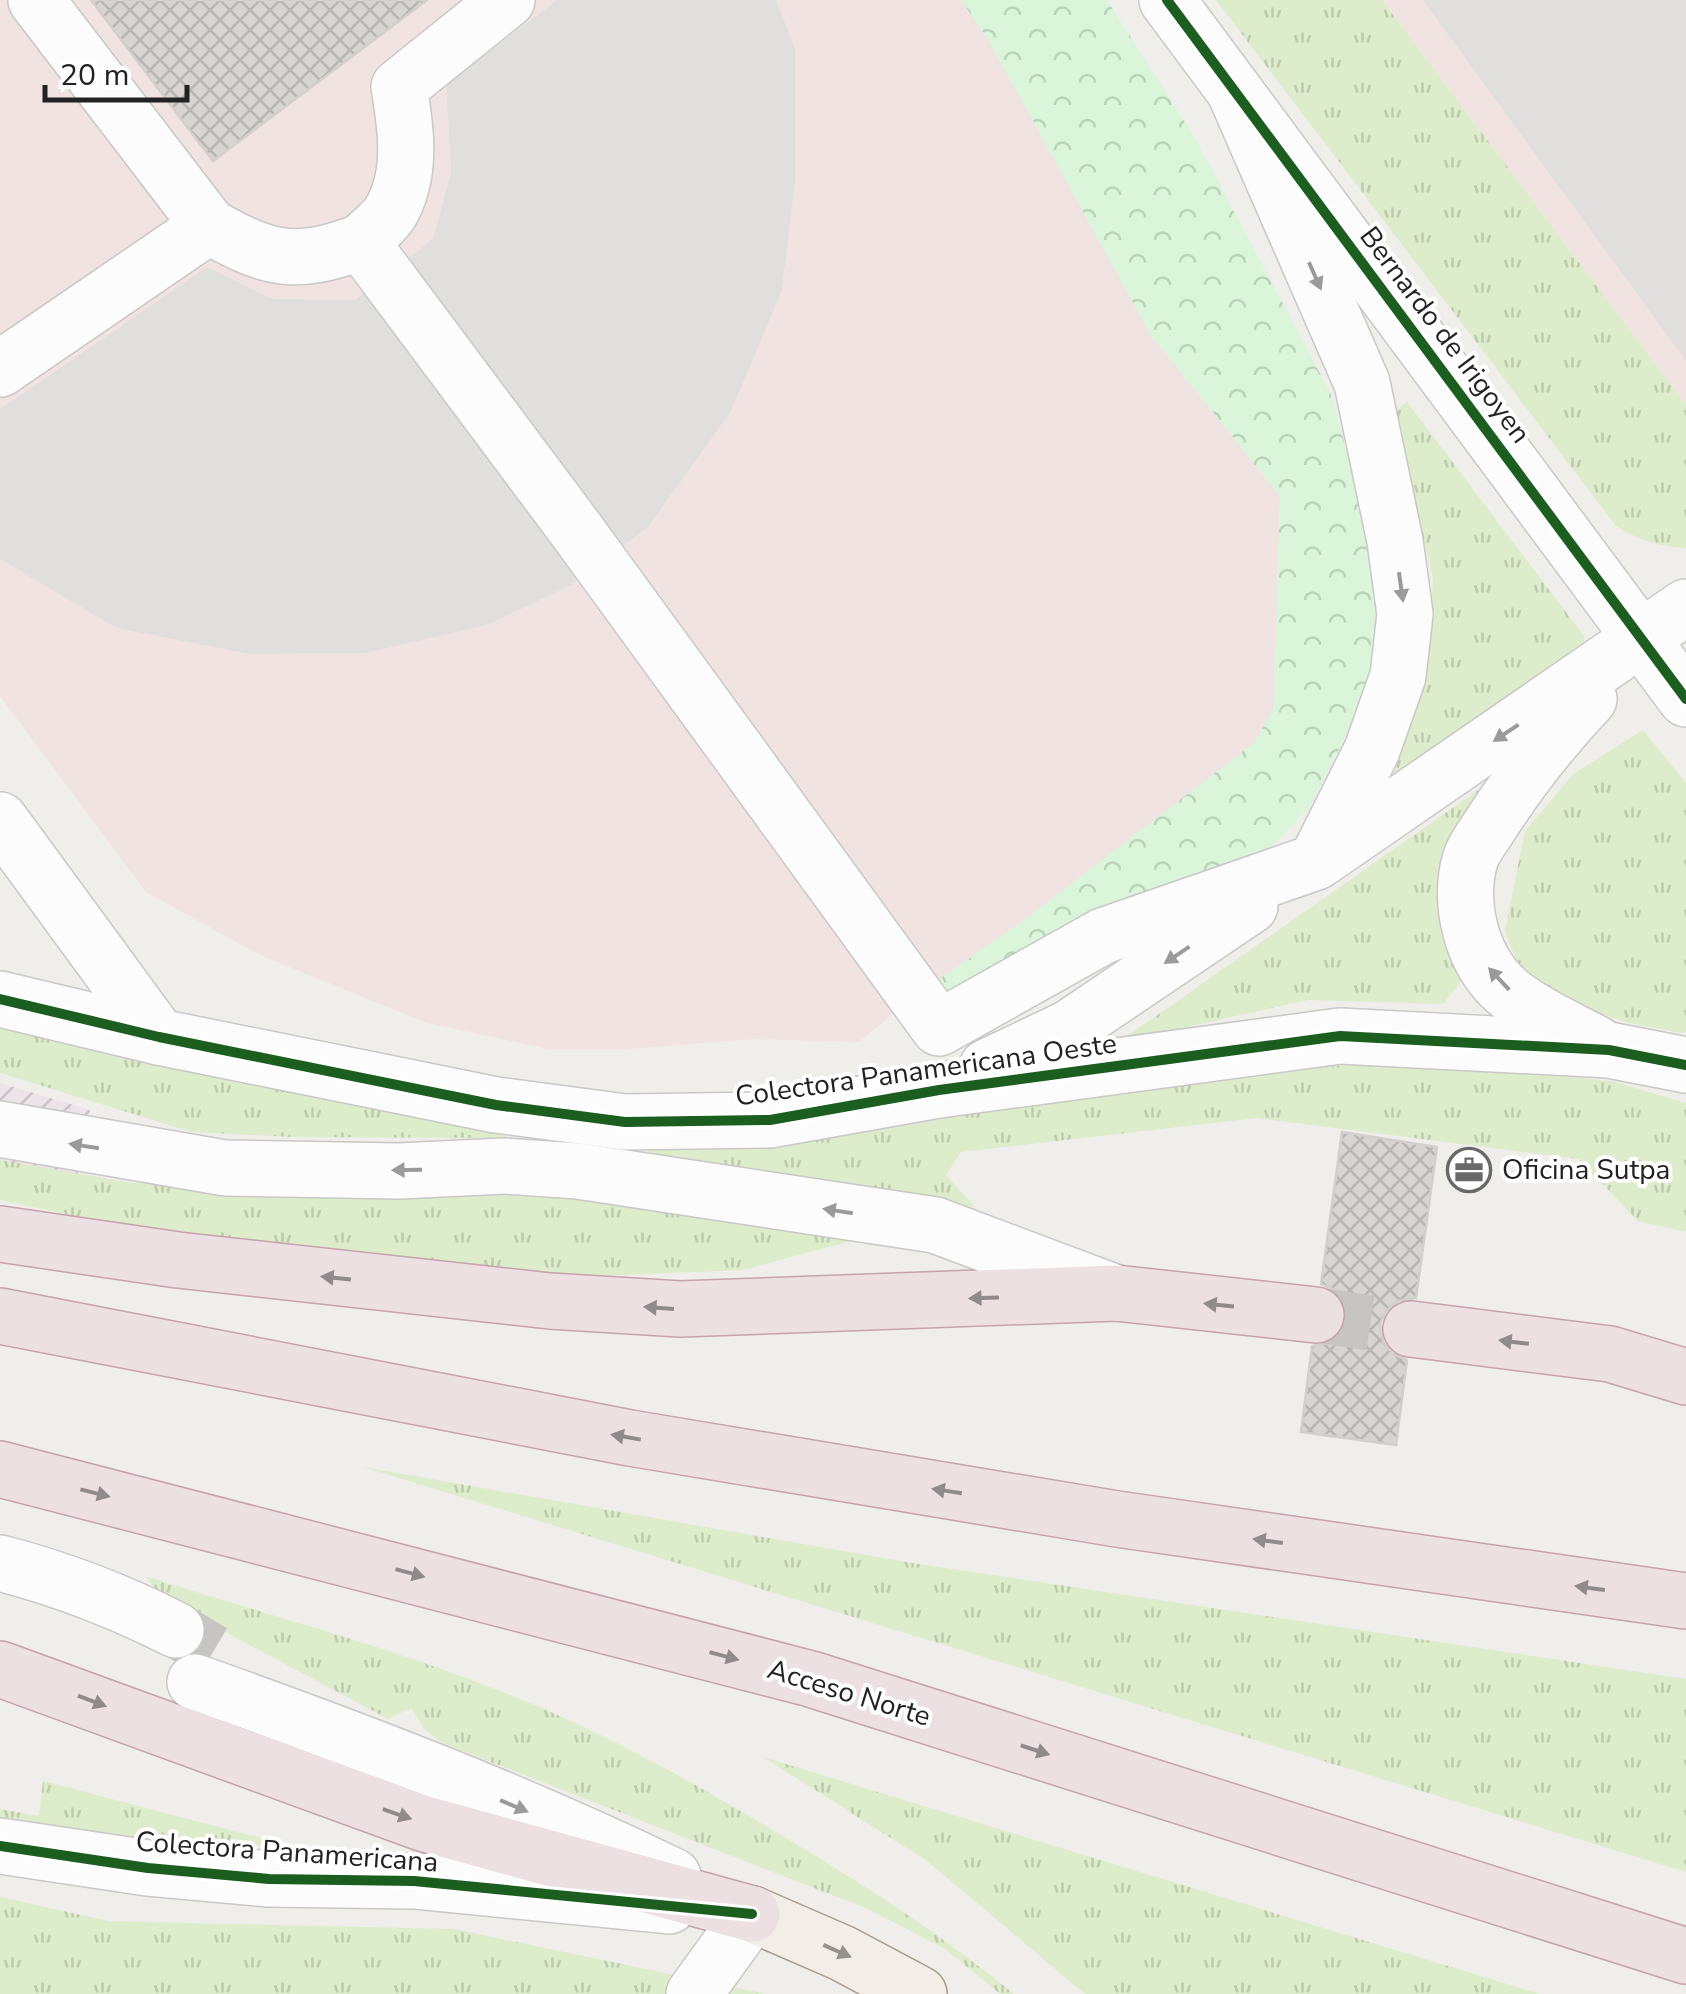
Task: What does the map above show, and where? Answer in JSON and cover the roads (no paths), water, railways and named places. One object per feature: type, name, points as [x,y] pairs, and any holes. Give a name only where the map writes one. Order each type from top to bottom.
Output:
[{"type":"highway","points":[[0,1234],[178,1260],[550,1302],[680,1310],[1116,1293],[1316,1316]]},
{"type":"highway","points":[[0,1316],[630,1438],[1118,1519],[1686,1602]]},
{"type":"highway","points":[[1412,1329],[1610,1354],[1686,1377]]},
{"type":"highway","points":[[1610,1354],[1686,1334]]},
{"type":"highway","name":"Acceso Norte","points":[[0,1470],[811,1679],[1686,1956]]},
{"type":"highway","points":[[0,1669],[422,1823],[752,1914]]},
{"type":"main road","name":"Colectora Panamericana","points":[[752,1914],[842,1952],[919,1994]]},
{"type":"street","points":[[36,0],[209,226],[240,244],[277,257],[320,257],[362,242],[390,214],[405,172],[406,131],[399,87],[507,0]]},
{"type":"street","name":"Bernardo de Irigoyen","points":[[1167,0],[1673,650]]},
{"type":"street","points":[[362,242],[940,1028],[1104,936],[1316,862],[1372,750],[1398,676],[1405,614],[1395,541],[1362,382],[1234,90]]},
{"type":"street","points":[[0,370],[209,226]]},
{"type":"street","points":[[939,1090],[1069,1028],[1316,862],[1673,650]]},
{"type":"street","points":[[1609,1050],[1538,1012],[1495,980],[1468,923],[1470,858],[1507,799],[1574,714],[1673,650]]},
{"type":"street","points":[[0,820],[159,1037]]},
{"type":"street","name":"Colectora Panamericana Oeste","points":[[0,998],[159,1037],[496,1105],[626,1122],[770,1120],[939,1090],[1340,1036],[1609,1050],[1686,1065]]},
{"type":"street","points":[[0,1130],[225,1168],[399,1171],[505,1166],[578,1171],[935,1225],[1116,1293]]},
{"type":"street","points":[[0,1563],[57,1578],[118,1601],[185,1657]]},
{"type":"street","points":[[0,1581],[92,1624],[185,1657],[352,1740],[638,1860],[752,1914],[694,1994]]},
{"type":"street","name":"Colectora Panamericana","points":[[0,1846],[148,1868],[269,1879],[414,1881],[752,1914]]},
{"type":"tunnel","points":[[1316,1315],[1411,1329]]},
{"type":"tunnel","points":[[176,1630],[213,1652]]},
{"type":"place","name":"Oficina Sutpa","points":[[1469,1170]]}]
